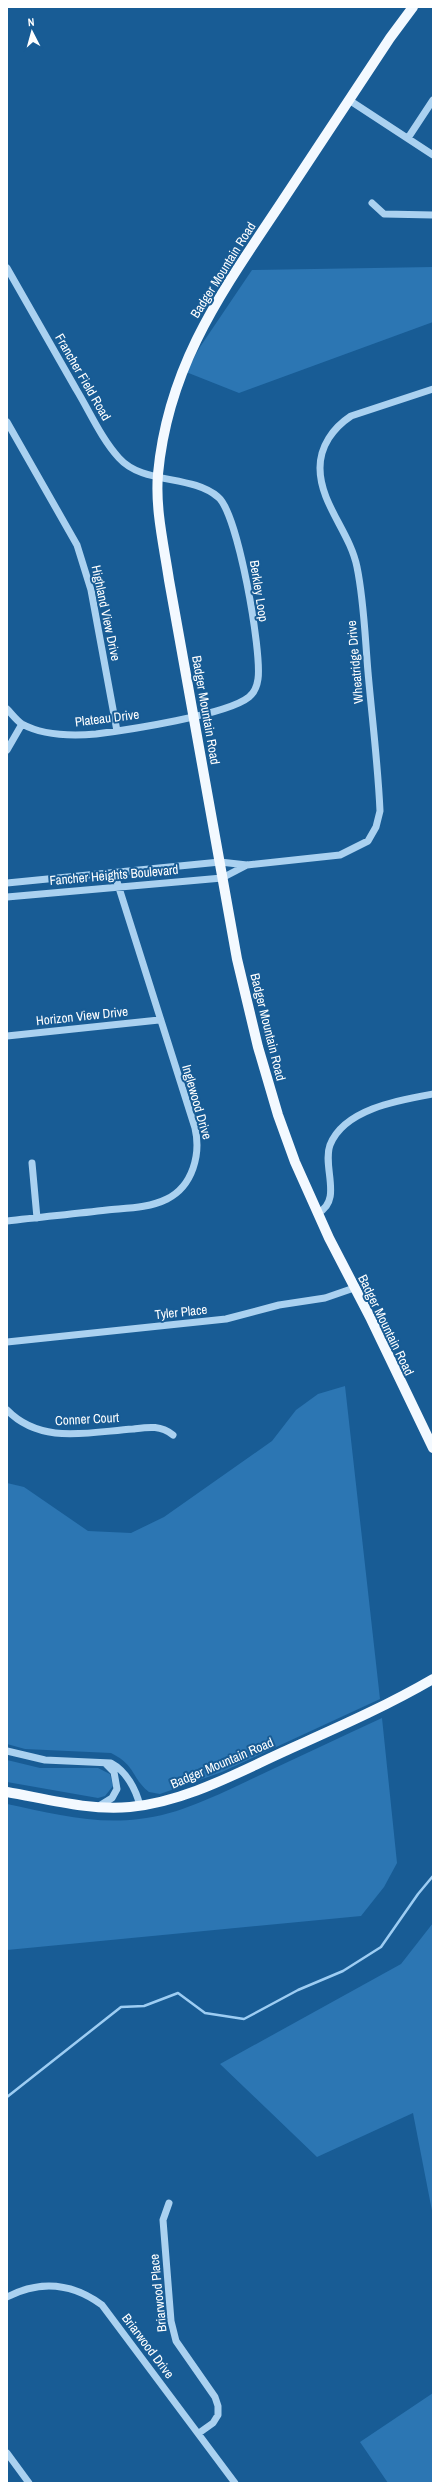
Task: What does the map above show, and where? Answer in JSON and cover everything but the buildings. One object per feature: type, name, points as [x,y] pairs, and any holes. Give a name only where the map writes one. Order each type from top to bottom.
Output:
[{"type":"main road","name":"Badger Mountain Road","points":[[413,7],[349,100],[215,302],[181,373],[168,409],[158,476],[161,524],[169,580],[237,959],[258,1047],[290,1149],[318,1213],[433,1448]]},
{"type":"main road","name":"Badger Mountain Road","points":[[7,1792],[98,1807],[140,1806],[178,1797],[236,1773],[333,1729],[433,1679]]},
{"type":"street","points":[[349,100],[433,155]]},
{"type":"street","points":[[408,138],[433,100]]},
{"type":"street","points":[[372,203],[384,214],[433,215]]},
{"type":"street","name":"Francher Field Road","points":[[7,268],[102,434],[117,456],[134,470],[158,476]]},
{"type":"street","name":"Wheatridge Drive","points":[[220,862],[247,865],[340,855],[368,841],[379,820],[379,797],[360,586],[351,546],[322,489],[320,466],[326,443],[339,425],[359,412],[433,389]]},
{"type":"street","name":"Highland View Drive","points":[[7,422],[77,544],[91,590],[117,731]]},
{"type":"street","name":"Berkley Loop","points":[[158,476],[211,492],[225,504],[230,513],[241,553],[250,600],[258,668],[256,687],[250,697],[234,706],[194,716]]},
{"type":"street","name":"Plateau Drive","points":[[7,709],[22,724],[52,733],[76,736],[117,731],[194,716]]},
{"type":"street","points":[[7,750],[22,724]]},
{"type":"street","name":"Fancher Heights Boulevard","points":[[7,883],[220,862]]},
{"type":"street","name":"Wheatridge Drive","points":[[222,878],[247,865]]},
{"type":"street","name":"Inglewood Drive","points":[[7,1221],[160,1202],[180,1189],[188,1178],[196,1160],[197,1140],[114,872]]},
{"type":"street","name":"Fancher Heights Boulevard","points":[[7,897],[222,878]]},
{"type":"street","name":"Horizon View Drive","points":[[7,1036],[159,1020]]},
{"type":"street","points":[[318,1213],[326,1208],[329,1201],[330,1190],[327,1158],[330,1144],[345,1126],[363,1114],[390,1104],[433,1094]]},
{"type":"street","points":[[32,1163],[37,1218]]},
{"type":"street","name":"Tyler Place","points":[[7,1342],[226,1319],[279,1305],[325,1298],[354,1288]]},
{"type":"street","name":"Conner Court","points":[[7,1410],[28,1426],[56,1434],[158,1427],[173,1435]]},
{"type":"street","points":[[7,1751],[45,1760],[111,1763],[118,1768],[130,1782],[140,1806]]},
{"type":"street","points":[[90,1761],[106,1764],[111,1768],[118,1783],[117,1789],[112,1798],[98,1807]]},
{"type":"street","name":"Briarwood Place","points":[[169,2203],[163,2220],[172,2329],[181,2351],[215,2397],[218,2406],[218,2415],[213,2423],[199,2433]]},
{"type":"street","name":"Briarwood Drive","points":[[7,2297],[38,2286],[54,2285],[81,2292],[93,2299],[111,2316],[235,2483]]},
{"type":"street","points":[[7,2453],[29,2483]]},
{"type":"shaded area","points":[[433,267],[433,322],[239,393],[186,372],[200,347],[252,270]]},
{"type":"shaded area","points":[[345,1386],[380,1699],[222,1772],[160,1794],[149,1792],[143,1787],[130,1767],[111,1753],[25,1749],[7,1744],[7,1483],[24,1487],[88,1531],[131,1533],[164,1517],[272,1441],[296,1410],[318,1394]]},
{"type":"shaded area","points":[[382,1718],[397,1863],[384,1887],[361,1916],[7,1950],[7,1804],[89,1819],[122,1820],[154,1817],[185,1808],[215,1796]]},
{"type":"shaded area","points":[[7,1760],[40,1768],[98,1768],[110,1774],[113,1786],[105,1796],[98,1798],[7,1782]]},
{"type":"shaded area","points":[[433,1923],[433,2216],[413,2113],[317,2157],[220,2064],[401,1964]]},
{"type":"shaded area","points":[[433,2393],[433,2483],[388,2483],[360,2442]]},
{"type":"waterway","points":[[7,2097],[121,2007],[144,2006],[178,1993],[205,2013],[244,2019],[298,1990],[343,1971],[381,1947],[418,1894],[433,1876]]}]
